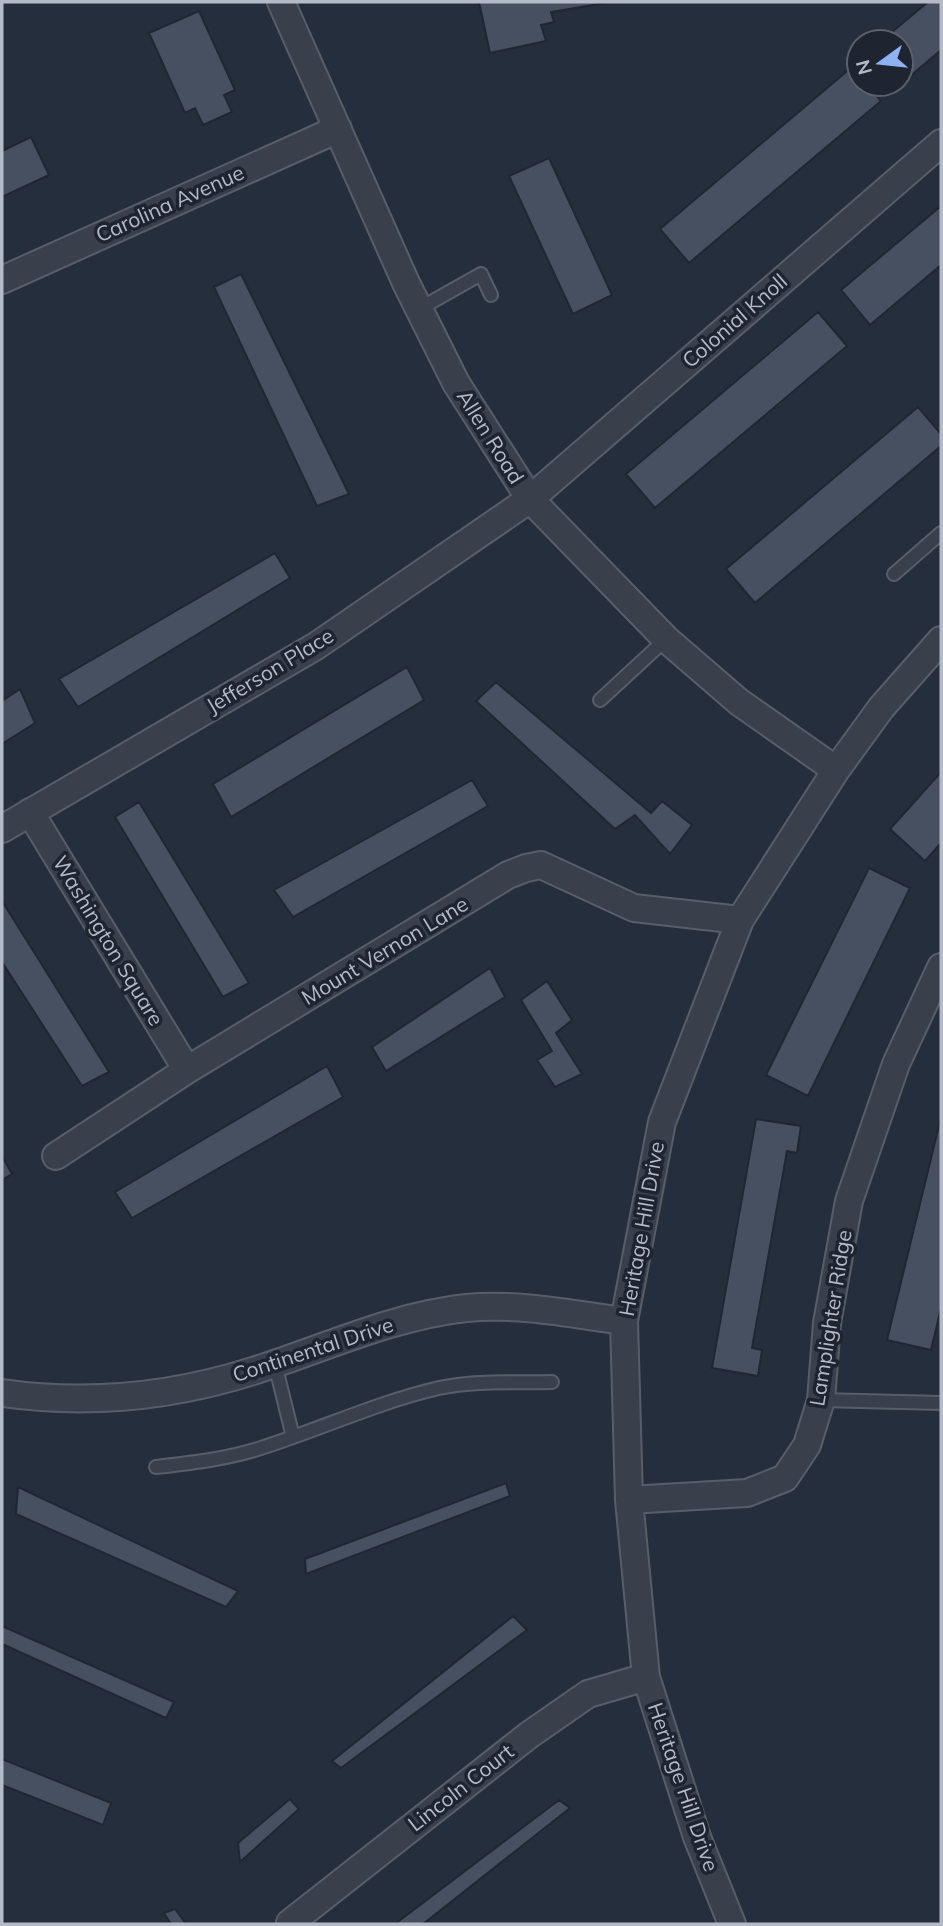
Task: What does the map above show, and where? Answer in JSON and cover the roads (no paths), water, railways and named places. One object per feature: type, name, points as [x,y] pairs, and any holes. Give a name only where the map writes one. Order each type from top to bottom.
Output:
[{"type":"street","name":"Allen Road","points":[[281,2],[419,309],[456,383],[530,499],[666,639],[738,702],[836,770]]},
{"type":"street","name":"Carolina Avenue","points":[[2,281],[338,128]]},
{"type":"street","name":"Colonial Knoll","points":[[530,499],[941,143]]},
{"type":"street","name":"Jefferson Place","points":[[2,828],[316,646],[530,499]]},
{"type":"street","name":"Heritage Hill Drive","points":[[732,1924],[696,1837],[646,1677],[629,1500],[624,1321],[662,1122],[740,920],[836,770],[881,708],[941,640]]},
{"type":"street","name":"Washington Square","points":[[30,812],[187,1070]]},
{"type":"street","name":"Mount Vernon Lane","points":[[56,1156],[187,1070],[508,876],[526,868],[541,865],[634,908],[740,920]]},
{"type":"street","name":"Lamplighter Ridge","points":[[629,1500],[747,1493],[785,1478],[807,1445],[821,1400],[827,1323],[849,1201],[896,1064],[941,967]]},
{"type":"street","name":"Continental Drive","points":[[2,1393],[41,1398],[116,1399],[184,1390],[275,1364],[411,1317],[466,1308],[518,1305],[624,1321]]},
{"type":"street","name":"Lincoln Court","points":[[290,1923],[528,1735],[588,1694],[646,1677]]},
{"type":"lane","points":[[419,309],[481,274],[491,295]]},
{"type":"lane","points":[[894,574],[941,534]]},
{"type":"lane","points":[[600,699],[666,639]]},
{"type":"lane","points":[[275,1364],[293,1437]]},
{"type":"lane","points":[[156,1467],[215,1460],[260,1449],[441,1388],[497,1382],[552,1382]]},
{"type":"lane","points":[[821,1400],[941,1403]]}]
